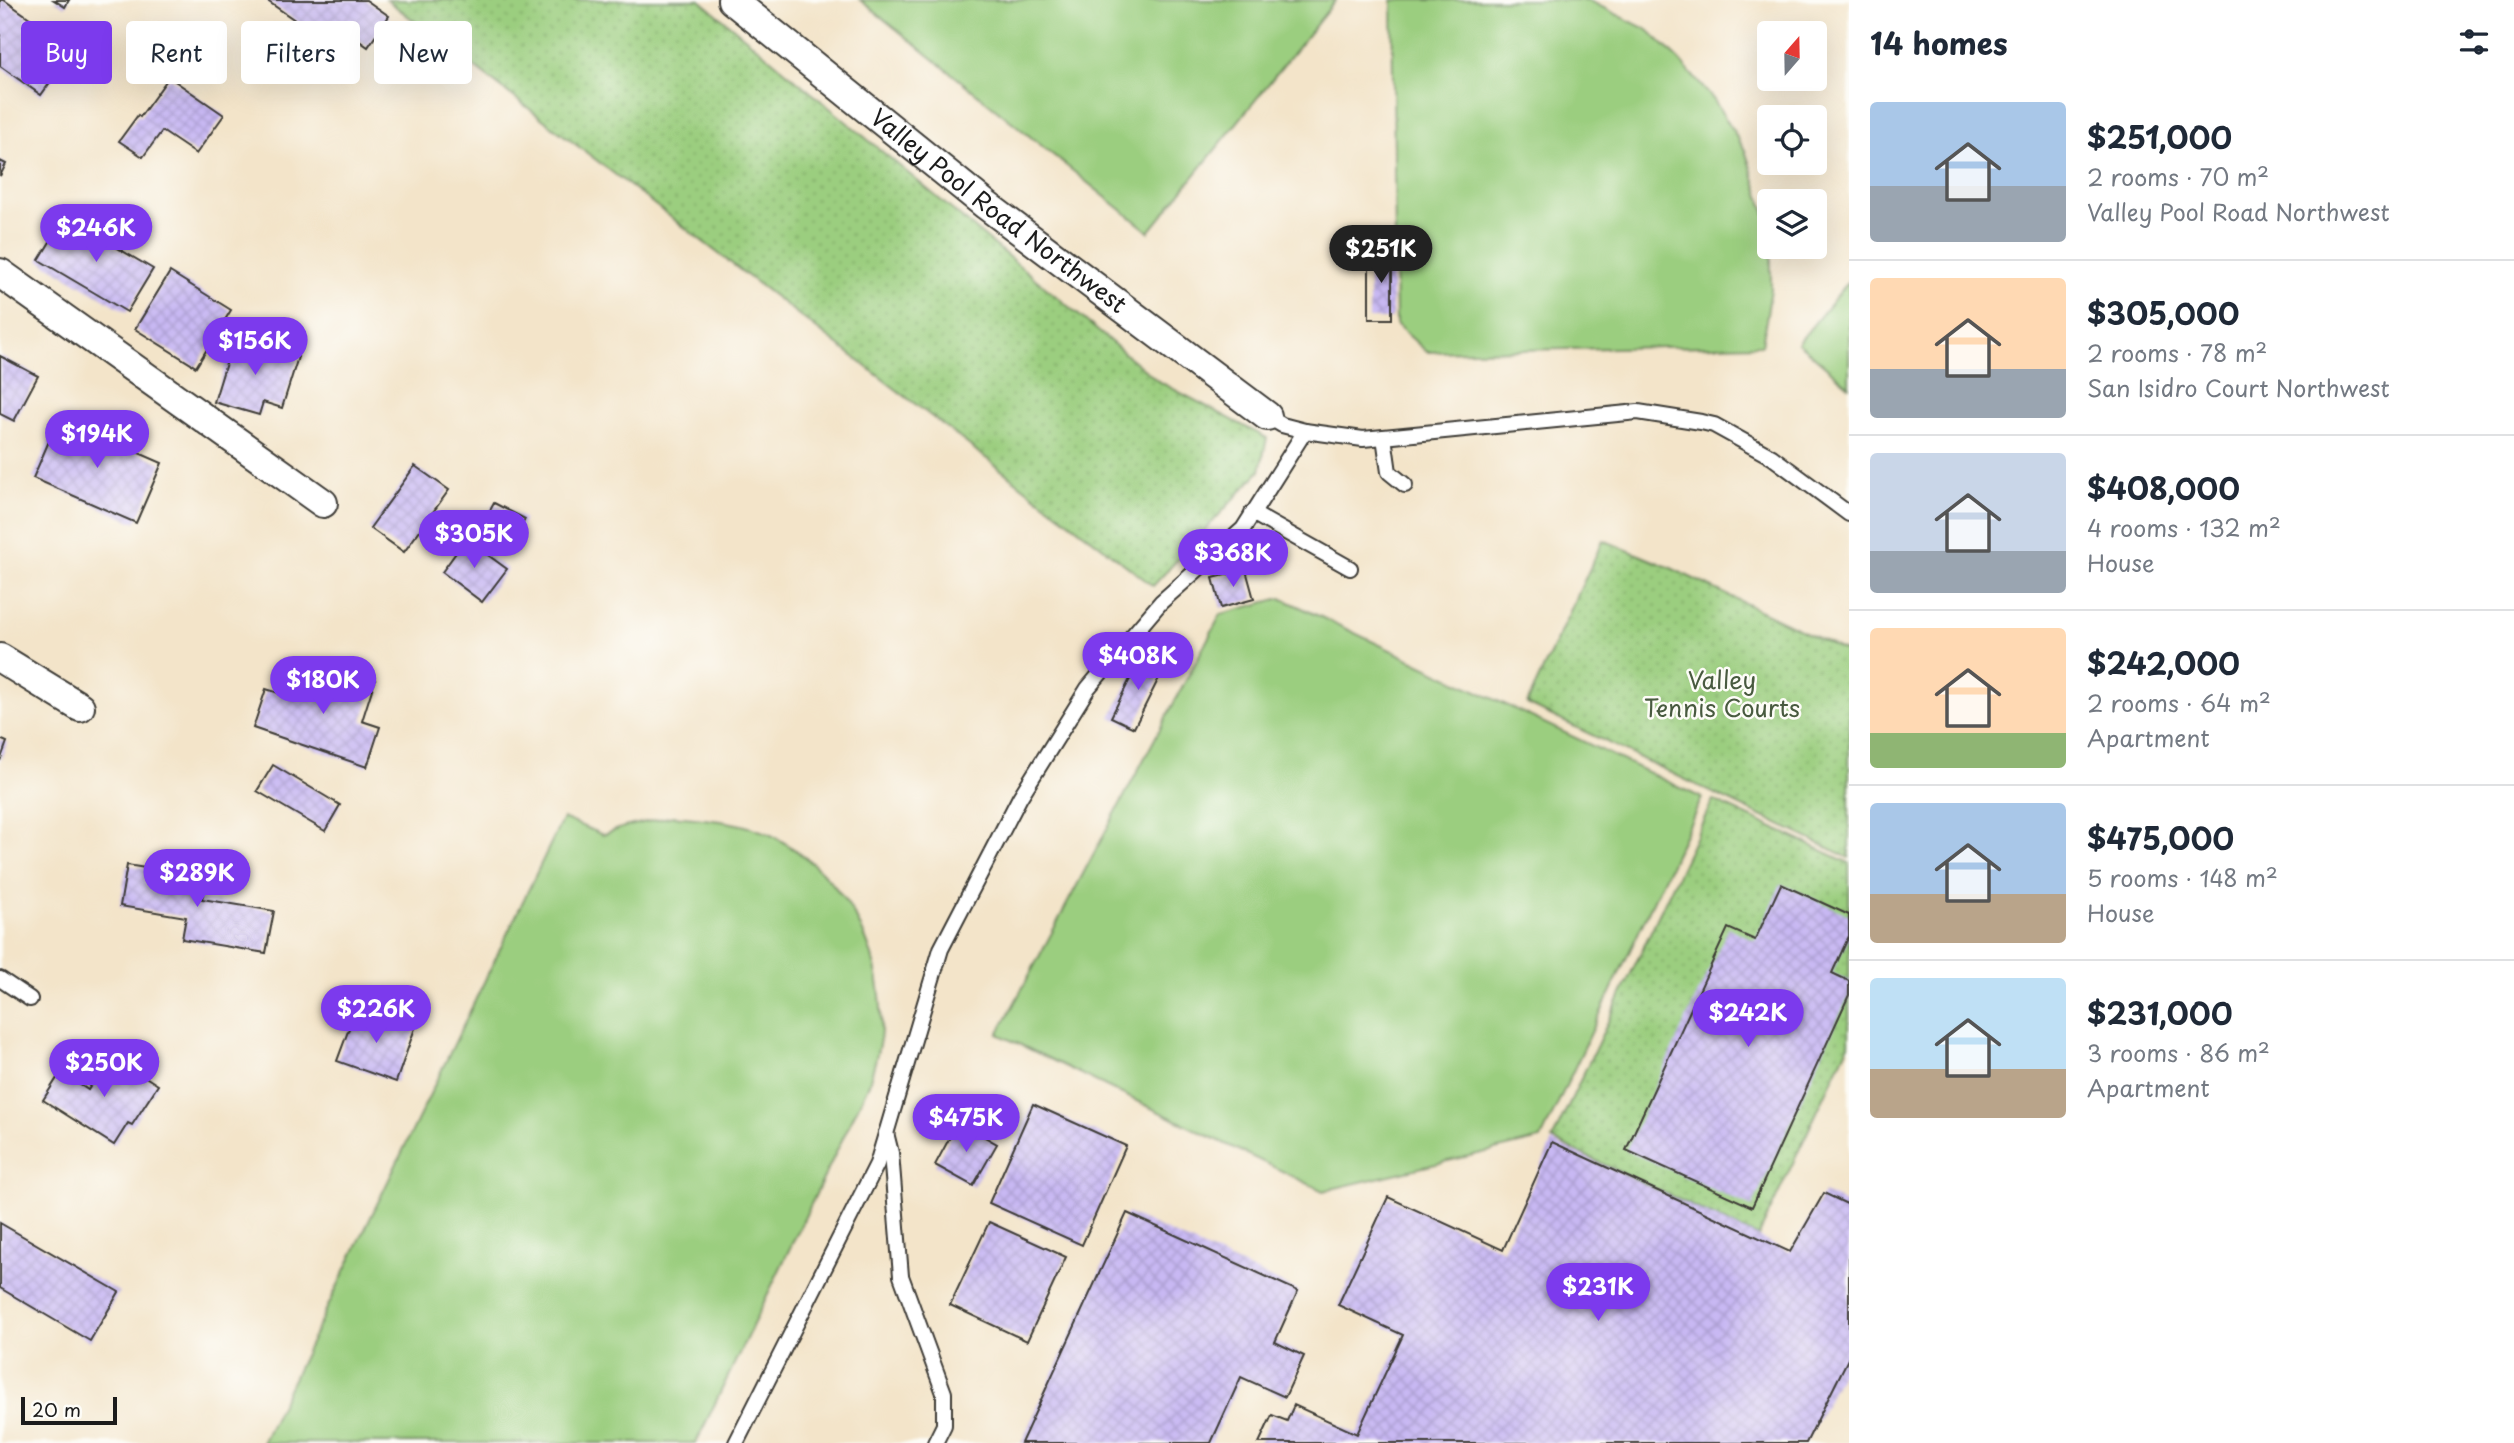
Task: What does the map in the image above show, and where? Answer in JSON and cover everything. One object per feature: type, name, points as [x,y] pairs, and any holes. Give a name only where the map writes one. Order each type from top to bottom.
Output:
[{"type":"street","name":"Valley Pool Road Northwest","points":[[732,0],[986,205],[1267,416]]},
{"type":"street","points":[[0,273],[323,503]]},
{"type":"street","points":[[0,659],[79,707]]},
{"type":"lane","points":[[1267,416],[1282,425],[1305,431],[1363,439],[1638,412],[1701,422],[1714,425],[1772,457],[1849,514]]},
{"type":"lane","points":[[736,1443],[877,1164],[942,949],[1020,797],[1088,688],[1161,602],[1242,529],[1305,431]]},
{"type":"lane","points":[[1384,437],[1389,472],[1405,485]]},
{"type":"lane","points":[[1252,513],[1350,568]]},
{"type":"lane","points":[[0,979],[30,999]]},
{"type":"lane","points":[[886,1132],[891,1153],[901,1276],[944,1393],[944,1425],[935,1443]]},
{"type":"green space","points":[[387,0],[700,0],[1158,381],[1267,438],[1260,471],[1153,586],[472,65],[472,21],[414,21]]},
{"type":"green space","points":[[860,0],[1336,0],[1149,232]]},
{"type":"green space","points":[[1392,0],[1588,0],[1648,30],[1714,100],[1745,150],[1758,189],[1757,259],[1771,259],[1771,289],[1762,345],[1427,352],[1396,324]]},
{"type":"green space","points":[[1849,281],[1849,386],[1798,343]]},
{"type":"green space","name":"Valley Tennis Courts","points":[[1603,540],[1671,568],[1849,653],[1849,858],[1527,704]]},
{"type":"green space","points":[[1281,598],[1702,798],[1541,1139],[1323,1191],[998,1034],[1221,614]]},
{"type":"green space","points":[[1713,800],[1849,863],[1849,1044],[1758,1237],[1552,1140]]},
{"type":"green space","points":[[673,816],[750,827],[773,836],[799,852],[840,894],[856,918],[868,944],[881,1001],[880,1038],[869,1084],[696,1443],[262,1443],[563,818],[603,835],[624,827]]},
{"type":"building","points":[[0,0],[4,0],[34,21],[21,21],[21,81],[0,66]]},
{"type":"building","points":[[54,0],[69,0],[65,7]]},
{"type":"building","points":[[266,0],[366,0],[389,16],[386,21],[374,21],[374,38],[368,47],[360,41],[360,21],[296,21]]},
{"type":"building","points":[[25,84],[49,84],[41,95]]},
{"type":"building","points":[[164,84],[179,84],[224,115],[196,154],[162,131],[143,157],[119,141],[138,115],[140,117]]},
{"type":"building","points":[[0,161],[6,164],[0,176]]},
{"type":"building","points":[[65,217],[153,269],[127,312],[39,260]]},
{"type":"building","points":[[1369,251],[1392,251],[1392,319],[1369,319]]},
{"type":"building","points":[[170,272],[231,310],[196,367],[135,329]]},
{"type":"building","points":[[234,337],[298,357],[282,408],[263,402],[259,415],[214,402]]},
{"type":"building","points":[[0,356],[38,376],[14,421],[0,414]]},
{"type":"building","points":[[59,418],[162,463],[136,523],[33,478]]},
{"type":"building","points":[[415,466],[449,490],[404,552],[370,528]]},
{"type":"building","points":[[494,503],[525,519],[519,531],[487,516]]},
{"type":"building","points":[[466,539],[507,569],[482,602],[442,572]]},
{"type":"building","points":[[1246,570],[1254,599],[1221,608],[1213,578]]},
{"type":"building","points":[[1142,655],[1165,666],[1134,728],[1111,717]]},
{"type":"building","points":[[336,667],[375,680],[362,721],[380,727],[367,767],[253,728],[266,689],[279,693],[285,675],[329,689]]},
{"type":"building","points":[[0,739],[7,742],[0,761]]},
{"type":"building","points":[[273,765],[340,805],[325,831],[257,791]]},
{"type":"building","points":[[127,865],[206,878],[202,899],[274,911],[266,953],[182,939],[186,917],[120,906]]},
{"type":"building","points":[[1781,884],[1849,915],[1849,936],[1832,973],[1849,981],[1849,995],[1752,1207],[1626,1150],[1728,928],[1755,940]]},
{"type":"building","points":[[357,1007],[415,1028],[396,1082],[337,1061]]},
{"type":"building","points":[[111,1055],[158,1085],[132,1125],[128,1123],[114,1145],[43,1100],[61,1072],[88,1090]]},
{"type":"building","points":[[1033,1104],[1126,1146],[1082,1245],[989,1203]]},
{"type":"building","points":[[958,1122],[997,1144],[973,1186],[935,1165]]},
{"type":"building","points":[[1552,1142],[1790,1252],[1824,1193],[1849,1205],[1849,1357],[1806,1443],[1259,1443],[1272,1415],[1287,1421],[1294,1405],[1357,1434],[1403,1335],[1338,1305],[1388,1197],[1503,1250]]},
{"type":"building","points":[[1127,1213],[1298,1291],[1275,1342],[1304,1356],[1285,1397],[1241,1377],[1211,1443],[1021,1443]]},
{"type":"building","points":[[989,1222],[1066,1257],[1027,1341],[950,1305]]},
{"type":"building","points":[[0,1223],[119,1292],[90,1341],[0,1288]]}]
